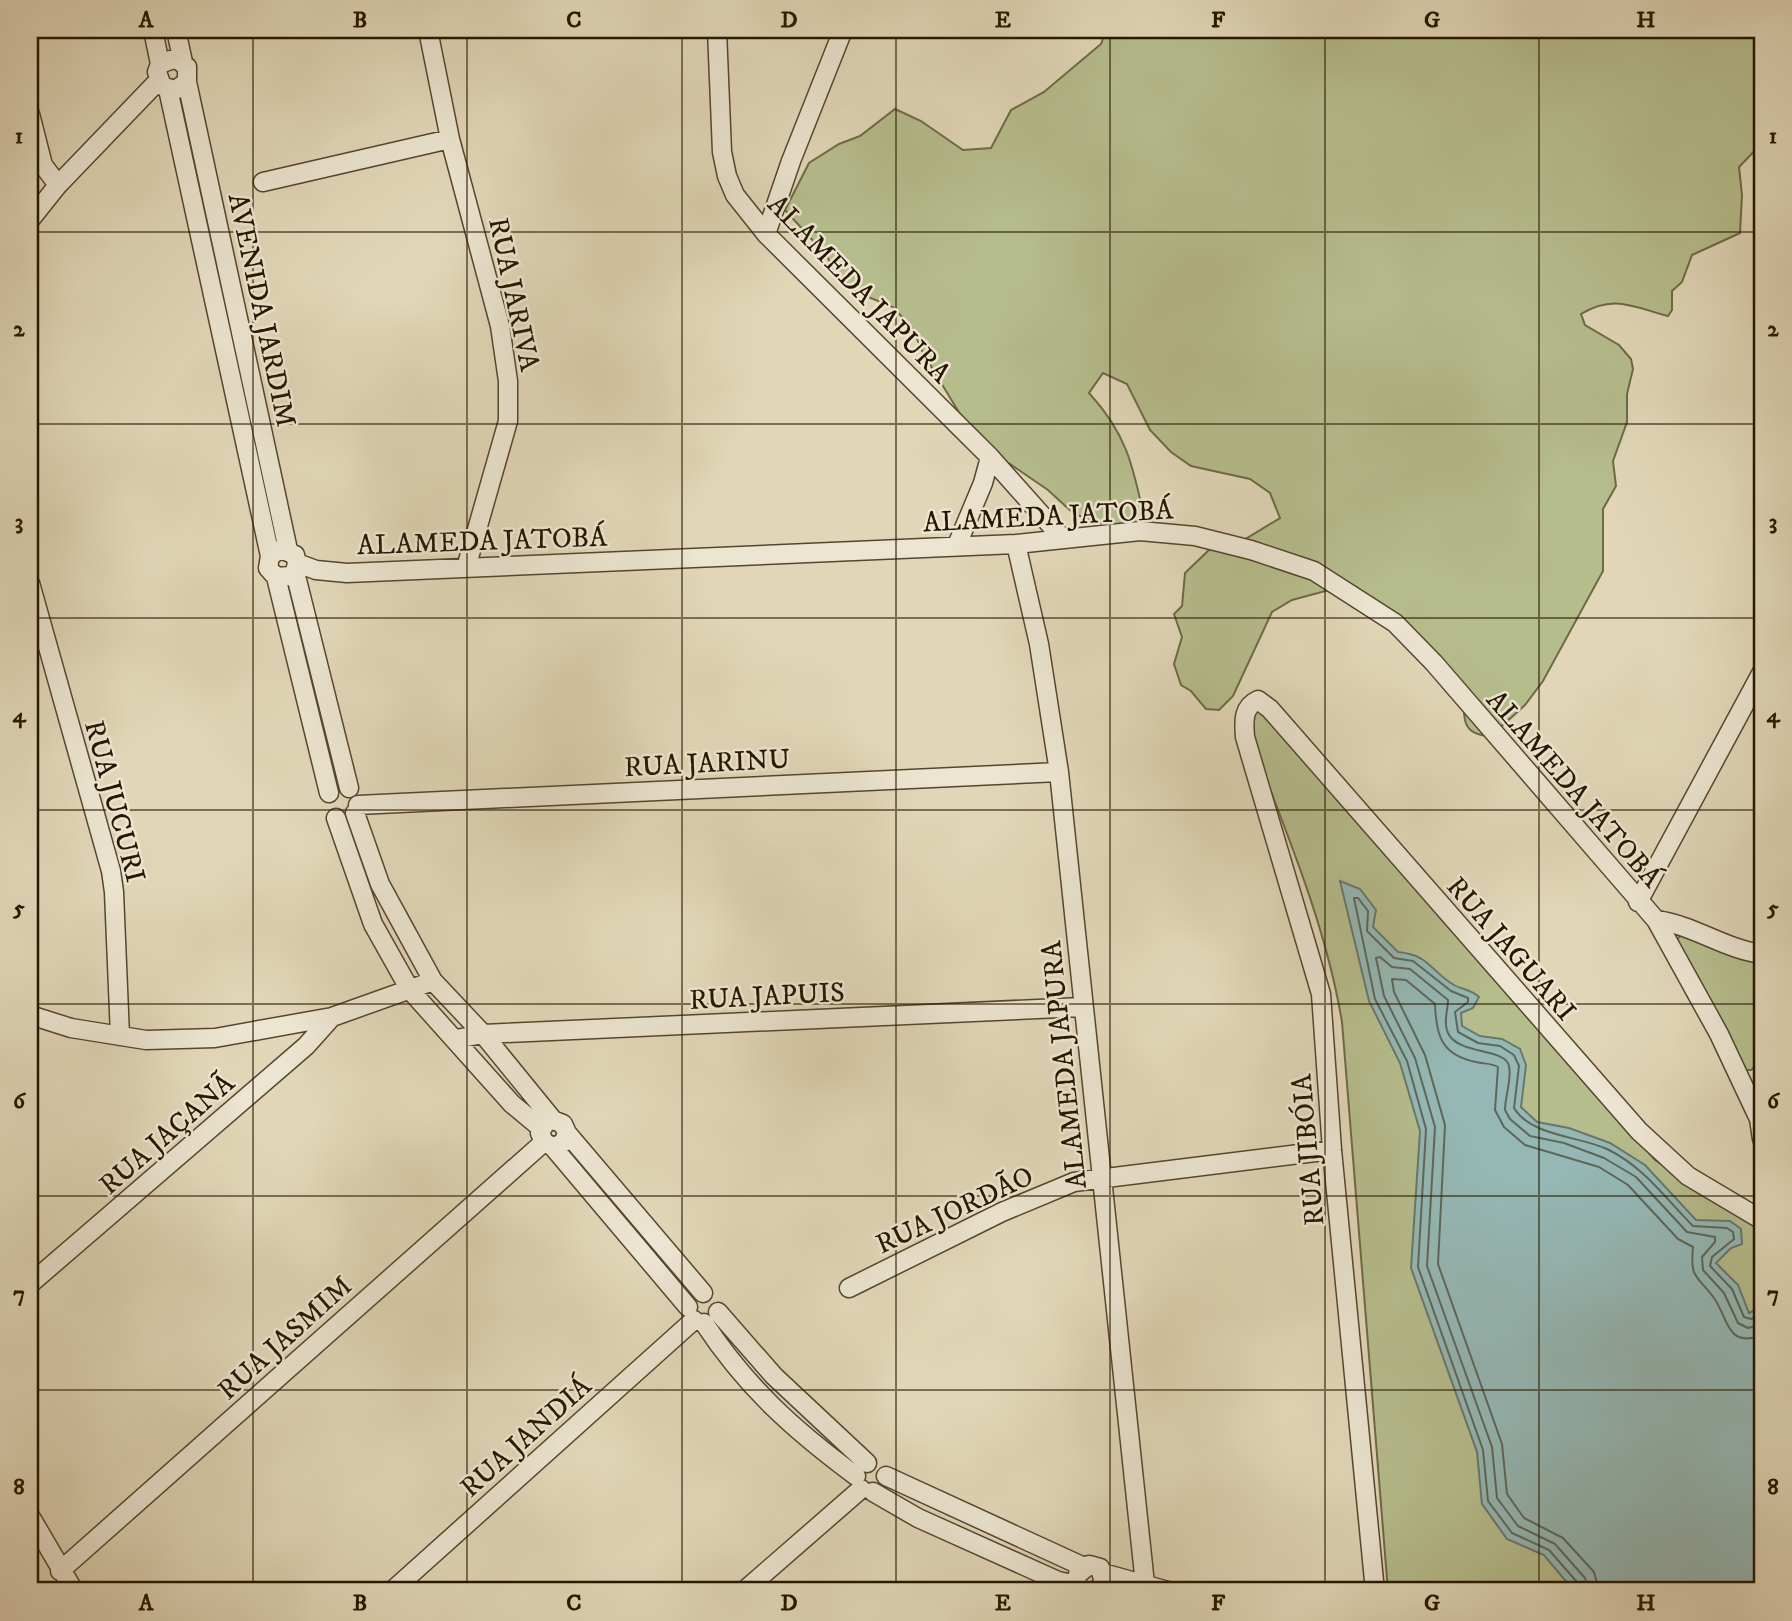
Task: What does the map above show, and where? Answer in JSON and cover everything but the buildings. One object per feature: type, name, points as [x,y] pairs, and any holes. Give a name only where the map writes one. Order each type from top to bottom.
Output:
[{"type":"street","name":"AVENIDA JARDIM","points":[[153,30],[270,556]]},
{"type":"street","points":[[176,30],[183,62]]},
{"type":"street","name":"RUA JARIVA","points":[[428,30],[450,139],[500,326],[508,381],[508,421],[466,568]]},
{"type":"street","name":"ALAMEDA JAPURA","points":[[717,30],[722,152],[727,176],[735,195],[766,234],[990,457],[1063,539]]},
{"type":"street","points":[[766,234],[790,161],[843,30]]},
{"type":"street","points":[[30,220],[58,185],[162,78],[176,58],[183,62]]},
{"type":"street","name":"AVENIDA JARDIM","points":[[183,62],[189,74],[187,82],[293,562],[349,788]]},
{"type":"street","points":[[162,78],[175,90],[187,82]]},
{"type":"street","points":[[30,114],[43,165],[58,185]]},
{"type":"street","points":[[262,182],[450,139]]},
{"type":"street","points":[[957,545],[983,483],[990,457]]},
{"type":"street","name":"ALAMEDA JATOBÁ","points":[[293,562],[316,570],[347,573],[1016,544],[1140,531],[1195,536],[1314,571],[1395,623],[1434,663],[1656,920],[1718,1034],[1759,1119],[1762,1139]]},
{"type":"street","name":"ALAMEDA JAPURA","points":[[1016,544],[1039,644],[1059,772],[1145,1584]]},
{"type":"street","points":[[276,577],[290,576],[293,562],[281,549],[270,556],[268,568],[276,577],[329,793],[327,807],[336,818],[373,924],[410,990],[512,1104],[548,1134]]},
{"type":"street","name":"RUA JUCURI","points":[[30,583],[111,871],[120,1036]]},
{"type":"street","points":[[1638,902],[1762,672]]},
{"type":"street","name":"RUA JAGUARI","points":[[1245,714],[1252,702],[1258,700],[1270,709],[1616,1108],[1652,1145],[1688,1176],[1762,1220]]},
{"type":"street","name":"RUA JIBÓIA","points":[[1245,714],[1245,737],[1321,994],[1332,1150],[1375,1591]]},
{"type":"street","name":"RUA JARINU","points":[[357,809],[1059,772]]},
{"type":"street","points":[[329,793],[341,786],[349,788],[358,798],[357,809],[380,884],[433,981],[483,1034],[548,1134],[701,1316],[732,1366],[765,1401],[804,1438],[918,1518],[1050,1577],[1082,1588],[1079,1572],[1084,1567]]},
{"type":"street","points":[[336,818],[344,819],[357,809]]},
{"type":"street","points":[[1656,920],[1676,923],[1726,945],[1762,954]]},
{"type":"street","points":[[30,1015],[71,1028],[120,1036],[173,1041],[215,1038],[332,1017],[433,981]]},
{"type":"street","name":"RUA JAPUIS","points":[[456,1039],[483,1034],[1082,1007]]},
{"type":"street","name":"RUA JAÇANÃ","points":[[30,1284],[306,1046],[332,1017]]},
{"type":"street","points":[[1759,1119],[1762,1097]]},
{"type":"street","points":[[548,1134],[563,1124],[567,1133],[703,1293],[715,1299],[701,1316]]},
{"type":"street","name":"RUA JASMIM","points":[[60,1571],[548,1134]]},
{"type":"street","name":"RUA JORDÃO","points":[[849,1288],[1002,1212],[1074,1182],[1332,1150]]},
{"type":"street","points":[[701,1316],[774,1376],[864,1480]]},
{"type":"street","name":"RUA JANDIÁ","points":[[392,1591],[701,1316]]},
{"type":"street","points":[[744,1591],[880,1465],[886,1476],[1084,1567],[1095,1566],[1104,1573],[1168,1591]]},
{"type":"street","points":[[30,1516],[74,1591]]},
{"type":"street","points":[[1097,1591],[1104,1583],[1104,1573]]},
{"type":"green space","points":[[1106,30],[1762,30],[1762,143],[1739,167],[1742,195],[1740,233],[1692,255],[1682,282],[1672,291],[1672,310],[1668,316],[1614,303],[1581,314],[1585,325],[1619,345],[1631,359],[1633,369],[1627,394],[1627,422],[1613,461],[1616,486],[1603,509],[1603,571],[1543,681],[1525,705],[1491,736],[1481,735],[1469,728],[1464,717],[1464,693],[1400,633],[1329,590],[1292,600],[1272,612],[1233,696],[1219,710],[1206,709],[1191,691],[1181,685],[1174,664],[1182,637],[1174,614],[1182,606],[1185,573],[1209,550],[1237,544],[1280,518],[1270,493],[1250,479],[1191,466],[1171,452],[1150,430],[1127,384],[1103,373],[1089,393],[1120,436],[1132,465],[1144,517],[1141,522],[1112,525],[1073,513],[1048,490],[1010,464],[986,457],[923,353],[913,329],[893,307],[858,293],[835,274],[827,256],[785,210],[809,163],[839,144],[860,136],[895,109],[921,121],[963,150],[991,148],[1011,110],[1044,92],[1101,44]]},
{"type":"green space","points":[[1263,709],[1655,1160],[1762,1228],[1762,1591],[1388,1591],[1342,1022],[1335,984],[1314,910],[1247,729],[1253,711]]},
{"type":"green space","points":[[1684,934],[1762,961],[1762,1052],[1759,1063],[1751,1070],[1743,1070],[1675,947],[1678,938]]},
{"type":"water","points":[[1340,881],[1360,889],[1376,910],[1373,927],[1398,952],[1417,956],[1446,980],[1479,997],[1473,1008],[1461,1013],[1462,1026],[1480,1036],[1502,1039],[1520,1049],[1526,1065],[1521,1107],[1537,1122],[1569,1128],[1610,1143],[1645,1165],[1696,1220],[1730,1221],[1741,1229],[1742,1244],[1731,1248],[1716,1263],[1738,1285],[1749,1313],[1762,1306],[1762,1591],[1574,1591],[1544,1555],[1507,1539],[1482,1504],[1477,1452],[1411,1268],[1420,1131],[1400,1063],[1369,1001]]}]
